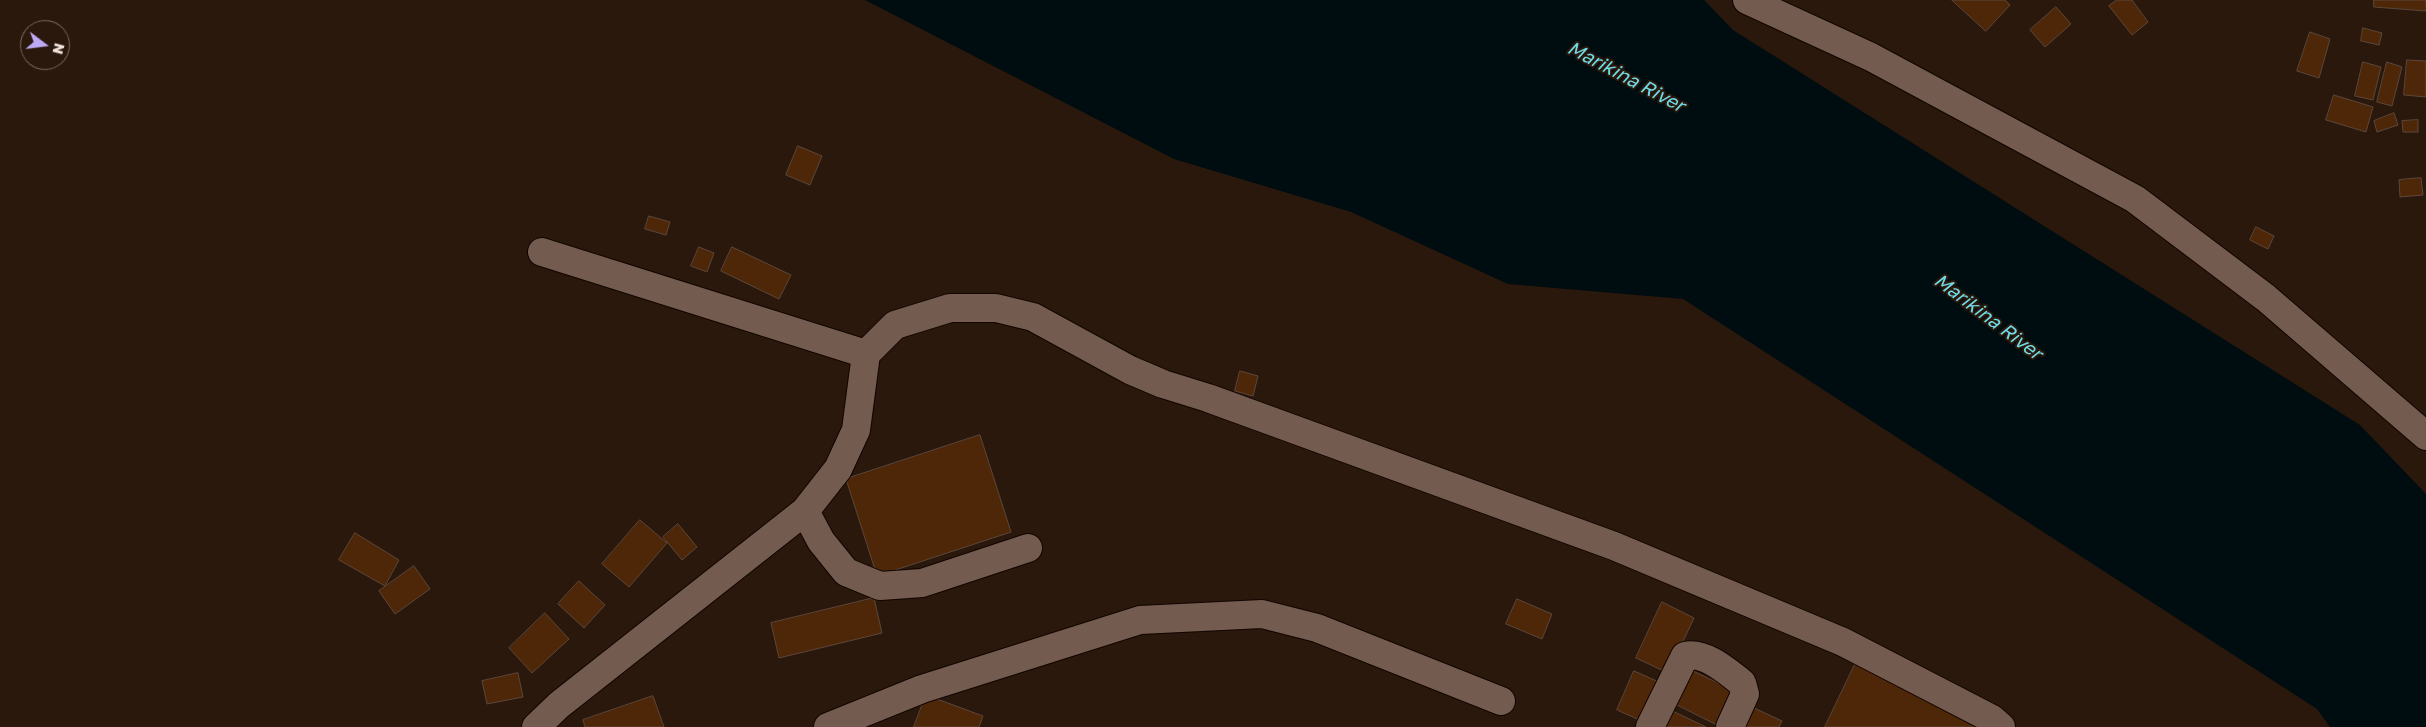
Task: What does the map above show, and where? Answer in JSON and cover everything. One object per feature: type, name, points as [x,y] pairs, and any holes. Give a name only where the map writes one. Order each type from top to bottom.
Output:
[{"type":"street","points":[[1746,0],[1871,57],[2135,199],[2266,298],[2426,436]]},
{"type":"street","points":[[542,252],[866,354]]},
{"type":"street","points":[[536,727],[559,705],[805,511],[838,469],[856,430],[866,354],[895,325],[950,308],[996,308],[1033,317],[1130,370],[1163,384],[1208,398],[1614,546],[1843,642],[1992,718],[2001,727]]},
{"type":"street","points":[[805,511],[821,541],[846,572],[880,586],[922,584],[1028,548]]},
{"type":"street","points":[[828,727],[922,689],[1140,620],[1262,614],[1317,628],[1501,701]]},
{"type":"street","points":[[1650,727],[1685,656],[1691,654],[1704,657],[1742,683],[1745,694],[1730,727]]},
{"type":"water","name":"Marikina River","points":[[865,0],[1704,0],[1733,30],[2360,425],[2426,494],[2426,727],[2330,727],[2317,709],[1683,299],[1508,284],[1351,212],[1174,159]]},
{"type":"building","points":[[1952,0],[2005,0],[2010,5],[1986,31]]},
{"type":"building","points":[[2117,0],[2132,0],[2148,22],[2132,35],[2109,6]]},
{"type":"building","points":[[2374,0],[2426,0],[2426,11],[2374,7]]},
{"type":"building","points":[[2056,7],[2071,24],[2045,47],[2030,30]]},
{"type":"building","points":[[2363,28],[2382,33],[2379,45],[2361,41]]},
{"type":"building","points":[[2310,32],[2330,39],[2319,78],[2297,71]]},
{"type":"building","points":[[2407,60],[2426,61],[2426,97],[2404,95]]},
{"type":"building","points":[[2363,62],[2381,67],[2373,100],[2355,96]]},
{"type":"building","points":[[2387,62],[2402,67],[2392,106],[2377,102]]},
{"type":"building","points":[[2334,95],[2373,107],[2366,132],[2326,120]]},
{"type":"building","points":[[2394,113],[2398,125],[2377,132],[2374,121]]},
{"type":"building","points":[[2418,120],[2418,132],[2403,132],[2402,121]]},
{"type":"building","points":[[798,146],[822,156],[810,185],[786,175]]},
{"type":"building","points":[[2421,178],[2423,195],[2400,197],[2399,180]]},
{"type":"building","points":[[649,216],[670,222],[666,235],[645,229]]},
{"type":"building","points":[[2256,227],[2274,236],[2268,249],[2250,240]]},
{"type":"building","points":[[699,247],[714,253],[707,272],[691,266]]},
{"type":"building","points":[[732,247],[791,275],[779,299],[721,271]]},
{"type":"building","points":[[1240,371],[1258,376],[1253,396],[1235,391]]},
{"type":"building","points":[[980,435],[1011,532],[877,576],[846,479]]},
{"type":"building","points":[[640,520],[667,543],[629,587],[602,564]]},
{"type":"building","points":[[678,524],[697,547],[682,560],[663,537]]},
{"type":"building","points":[[355,533],[399,560],[385,586],[339,560]]},
{"type":"building","points":[[414,566],[430,589],[395,614],[379,591]]},
{"type":"building","points":[[579,581],[605,605],[584,628],[558,604]]},
{"type":"building","points":[[874,598],[882,633],[779,658],[771,623]]},
{"type":"building","points":[[1517,599],[1552,614],[1542,639],[1506,624]]},
{"type":"building","points":[[1662,602],[1694,618],[1668,673],[1636,658]]},
{"type":"building","points":[[545,613],[569,639],[532,673],[509,648]]},
{"type":"building","points":[[1859,656],[1986,727],[1825,727]]},
{"type":"building","points":[[1687,668],[1737,692],[1721,727],[1671,702]]},
{"type":"building","points":[[1634,671],[1659,682],[1642,721],[1617,710]]},
{"type":"building","points":[[518,673],[523,697],[487,704],[482,681]]},
{"type":"building","points":[[926,695],[983,716],[979,727],[914,727]]},
{"type":"building","points":[[653,696],[664,727],[585,727],[583,720]]},
{"type":"building","points":[[1664,707],[1706,727],[1659,727]]},
{"type":"building","points":[[1752,707],[1782,721],[1779,727],[1742,727]]}]
